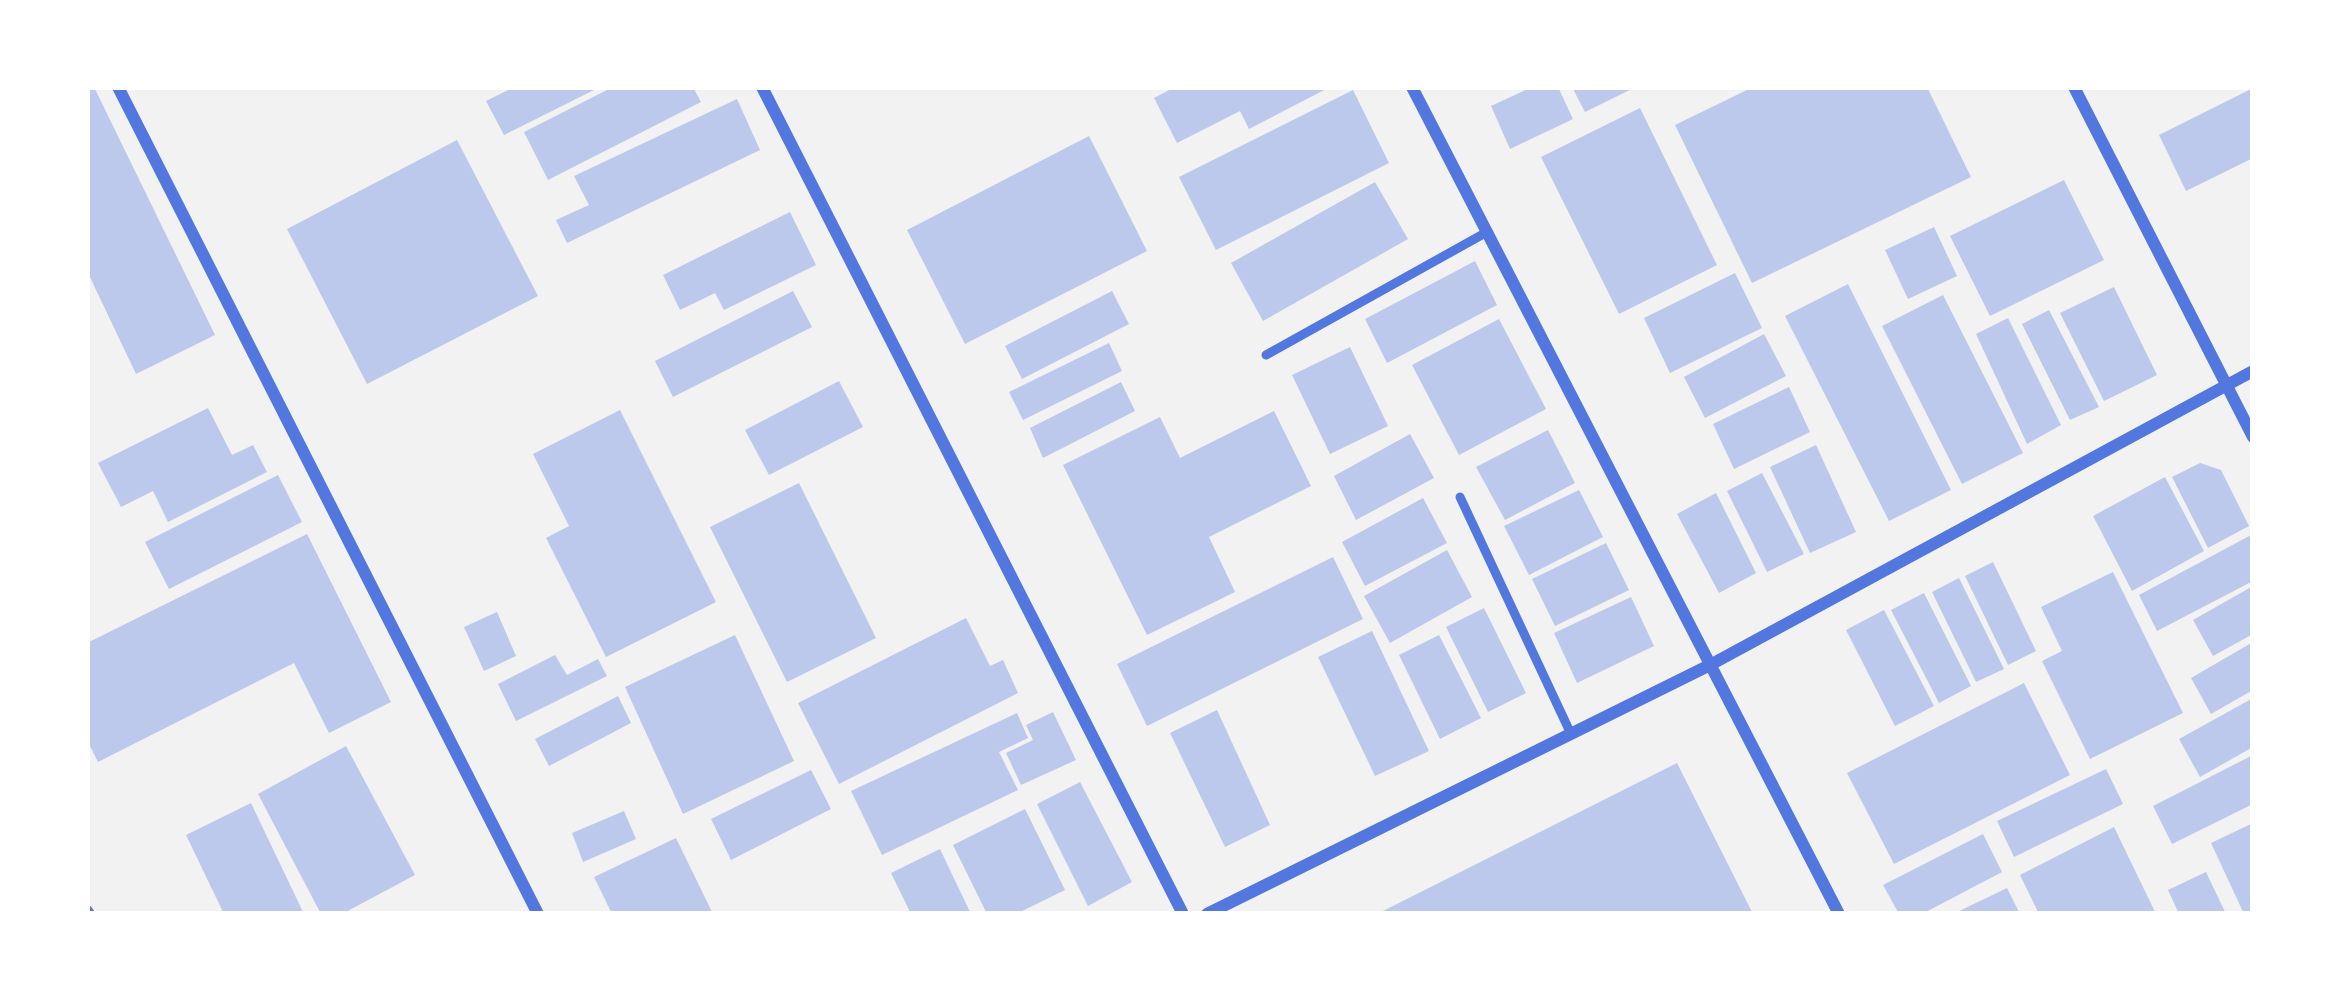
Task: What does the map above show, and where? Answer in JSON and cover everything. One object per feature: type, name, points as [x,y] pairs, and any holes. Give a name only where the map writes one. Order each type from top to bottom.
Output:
[{"type":"street","points":[[118,87],[538,914]]},
{"type":"street","points":[[763,87],[1183,914]]},
{"type":"street","points":[[1412,87],[1839,914]]},
{"type":"street","points":[[2074,87],[2253,437]]},
{"type":"street","points":[[1208,914],[1710,665],[2253,371]]},
{"type":"lane","points":[[1266,355],[1487,232]]},
{"type":"lane","points":[[1460,497],[1571,734]]},
{"type":"building","points":[[87,87],[94,87],[215,335],[136,374],[87,271]]},
{"type":"building","points":[[514,87],[600,87],[504,135],[486,101]]},
{"type":"building","points":[[613,87],[693,87],[701,102],[548,180],[524,132]]},
{"type":"building","points":[[1175,87],[1330,87],[1249,129],[1240,111],[1177,143],[1154,98]]},
{"type":"building","points":[[1532,87],[1558,87],[1573,119],[1510,149],[1491,106]]},
{"type":"building","points":[[1572,87],[1636,87],[1585,112]]},
{"type":"building","points":[[1753,87],[1927,87],[1971,177],[1752,283],[1675,125]]},
{"type":"building","points":[[2253,88],[2253,158],[2186,191],[2159,135]]},
{"type":"building","points":[[1353,90],[1389,163],[1216,250],[1179,177]]},
{"type":"building","points":[[737,99],[760,150],[567,243],[556,220],[589,205],[574,176]]},
{"type":"building","points":[[1640,108],[1717,265],[1619,314],[1541,157]]},
{"type":"building","points":[[1089,136],[1147,251],[965,344],[907,230]]},
{"type":"building","points":[[457,140],[538,296],[367,384],[287,229]]},
{"type":"building","points":[[2064,180],[2104,260],[1990,316],[1950,236]]},
{"type":"building","points":[[1375,182],[1408,239],[1263,321],[1231,263]]},
{"type":"building","points":[[790,212],[816,265],[724,310],[715,293],[680,310],[663,275]]},
{"type":"building","points":[[1934,227],[1957,276],[1908,299],[1885,250]]},
{"type":"building","points":[[1475,261],[1497,305],[1387,363],[1365,319]]},
{"type":"building","points":[[1735,273],[1762,328],[1670,373],[1644,318]]},
{"type":"building","points":[[1848,284],[1951,490],[1889,521],[1785,316]]},
{"type":"building","points":[[2114,287],[2157,375],[2104,401],[2060,313]]},
{"type":"building","points":[[793,291],[812,327],[673,397],[655,361]]},
{"type":"building","points":[[1112,291],[1129,324],[1022,379],[1005,346]]},
{"type":"building","points":[[1943,295],[2023,453],[1962,484],[1882,326]]},
{"type":"building","points":[[2049,310],[2099,407],[2070,420],[2022,324]]},
{"type":"building","points":[[2008,318],[2061,425],[2027,444],[1976,334]]},
{"type":"building","points":[[1499,319],[1546,409],[1459,455],[1412,365]]},
{"type":"building","points":[[1764,334],[1786,376],[1705,418],[1684,377]]},
{"type":"building","points":[[1109,343],[1122,371],[1023,420],[1009,392]]},
{"type":"building","points":[[1350,347],[1388,426],[1330,454],[1292,375]]},
{"type":"building","points":[[839,381],[863,427],[769,475],[745,430]]},
{"type":"building","points":[[1121,382],[1135,411],[1043,458],[1030,428]]},
{"type":"building","points":[[1789,387],[1810,432],[1734,469],[1713,424]]},
{"type":"building","points":[[208,408],[232,455],[253,445],[267,472],[168,522],[153,491],[121,507],[98,463]]},
{"type":"building","points":[[620,410],[716,602],[606,657],[546,538],[569,526],[533,454]]},
{"type":"building","points":[[1274,411],[1311,486],[1209,537],[1235,592],[1147,635],[1063,465],[1160,417],[1180,458]]},
{"type":"building","points":[[1548,430],[1575,483],[1505,520],[1476,467]]},
{"type":"building","points":[[1410,434],[1434,478],[1356,520],[1334,476]]},
{"type":"building","points":[[1816,445],[1856,532],[1810,553],[1770,467]]},
{"type":"building","points":[[2200,463],[2221,470],[2249,526],[2208,548],[2172,477]]},
{"type":"building","points":[[1762,473],[1804,554],[1767,572],[1727,491]]},
{"type":"building","points":[[278,475],[302,522],[169,589],[145,542]]},
{"type":"building","points":[[2165,477],[2204,551],[2132,591],[2093,516]]},
{"type":"building","points":[[799,483],[876,638],[787,682],[710,527]]},
{"type":"building","points":[[1579,490],[1603,537],[1529,575],[1504,526]]},
{"type":"building","points":[[1716,493],[1756,573],[1719,593],[1677,514]]},
{"type":"building","points":[[1423,498],[1447,543],[1365,586],[1342,542]]},
{"type":"building","points":[[307,534],[391,702],[329,733],[294,663],[98,762],[87,740],[87,643]]},
{"type":"building","points":[[2253,534],[2253,581],[2157,631],[2139,595]]},
{"type":"building","points":[[1606,543],[1629,590],[1555,626],[1532,579]]},
{"type":"building","points":[[1447,550],[1472,597],[1390,643],[1364,596]]},
{"type":"building","points":[[1333,557],[1363,619],[1147,726],[1117,664]]},
{"type":"building","points":[[1993,562],[2036,651],[2008,665],[1965,576]]},
{"type":"building","points":[[2113,572],[2183,713],[2090,759],[2042,661],[2062,651],[2041,607]]},
{"type":"building","points":[[1959,578],[2004,669],[1976,682],[1932,592]]},
{"type":"building","points":[[2253,586],[2253,634],[2213,656],[2193,620]]},
{"type":"building","points":[[1924,593],[1971,686],[1939,703],[1891,610]]},
{"type":"building","points":[[1631,597],[1654,646],[1577,683],[1554,633]]},
{"type":"building","points":[[1484,608],[1526,693],[1488,712],[1446,627]]},
{"type":"building","points":[[1884,610],[1934,706],[1895,726],[1846,630]]},
{"type":"building","points":[[497,612],[516,656],[484,671],[464,627]]},
{"type":"building","points":[[966,618],[990,666],[1003,660],[1018,693],[839,784],[798,703]]},
{"type":"building","points":[[1372,631],[1429,751],[1375,776],[1318,657]]},
{"type":"building","points":[[735,635],[794,761],[683,814],[625,687]]},
{"type":"building","points":[[1439,635],[1481,718],[1440,739],[1399,655]]},
{"type":"building","points":[[2253,642],[2253,690],[2211,714],[2191,678]]},
{"type":"building","points":[[555,655],[567,675],[598,659],[607,676],[516,721],[498,684]]},
{"type":"building","points":[[2024,683],[2070,775],[1894,864],[1847,773]]},
{"type":"building","points":[[618,696],[631,723],[549,766],[535,739]]},
{"type":"building","points":[[2253,698],[2253,747],[2200,777],[2179,739]]},
{"type":"building","points":[[1217,710],[1270,825],[1225,847],[1170,733]]},
{"type":"building","points":[[1053,712],[1076,760],[1021,785],[1006,753],[1033,740],[1026,725]]},
{"type":"building","points":[[1017,713],[1028,738],[999,752],[1018,790],[882,855],[851,791]]},
{"type":"building","points":[[346,746],[415,875],[342,914],[321,914],[258,794]]},
{"type":"building","points":[[2253,755],[2253,804],[2172,844],[2153,806]]},
{"type":"building","points":[[1677,763],[1753,914],[1377,914]]},
{"type":"building","points":[[2106,769],[2123,804],[2014,857],[1997,821]]},
{"type":"building","points":[[811,770],[831,809],[731,860],[711,819]]},
{"type":"building","points":[[1080,782],[1132,882],[1088,906],[1037,804]]},
{"type":"building","points":[[251,803],[304,914],[224,914],[186,835]]},
{"type":"building","points":[[1025,809],[1065,890],[1016,914],[987,914],[953,845]]},
{"type":"building","points":[[624,811],[636,839],[583,862],[572,833]]},
{"type":"building","points":[[2253,823],[2253,914],[2244,914],[2211,843]]},
{"type":"building","points":[[2114,827],[2156,914],[2039,914],[2020,875]]},
{"type":"building","points":[[1983,834],[2002,872],[1922,914],[1899,914],[1883,885]]},
{"type":"building","points":[[676,838],[713,914],[612,914],[594,877]]},
{"type":"building","points":[[940,849],[971,914],[911,914],[891,873]]},
{"type":"building","points":[[2206,872],[2226,914],[2179,914],[2168,890]]},
{"type":"building","points":[[2007,888],[2020,914],[1953,914]]}]
